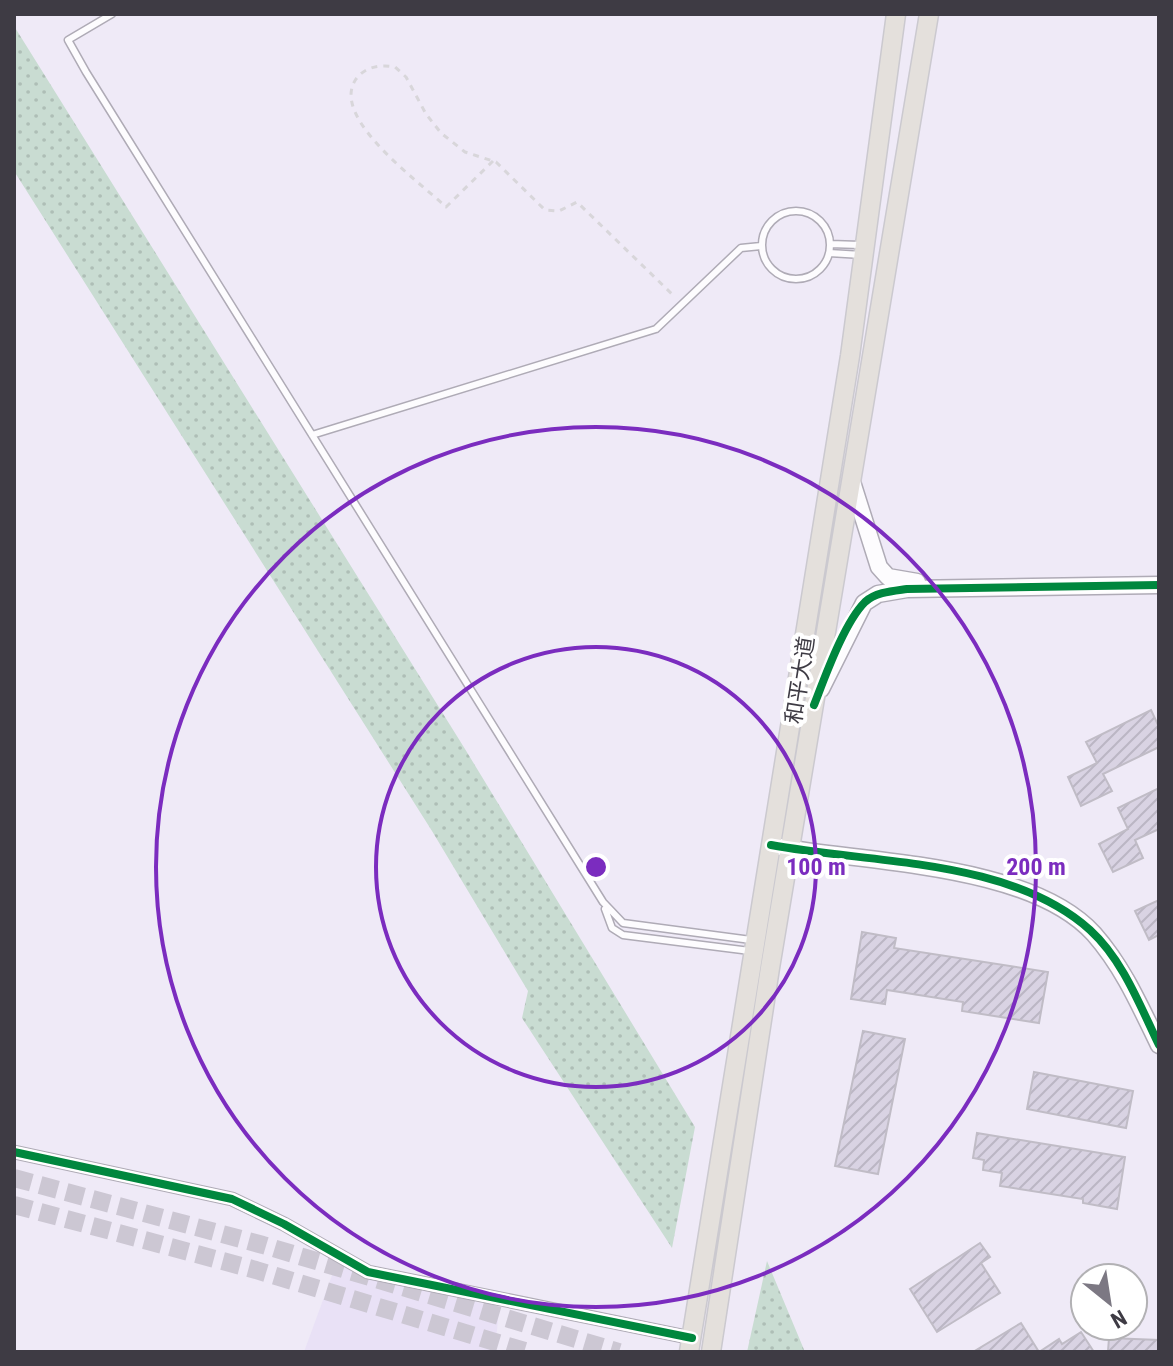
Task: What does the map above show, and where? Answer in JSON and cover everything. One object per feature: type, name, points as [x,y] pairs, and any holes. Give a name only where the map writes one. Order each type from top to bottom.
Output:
[{"type":"main road","name":"和平大道","points":[[690,1345],[850,356],[896,14]]},
{"type":"main road","name":"和平大道","points":[[711,1352],[790,848],[929,14]]},
{"type":"street","points":[[852,481],[873,553],[888,577],[906,582],[1159,579]]},
{"type":"street","points":[[814,705],[843,639],[864,603],[878,594],[907,589],[1159,585]]},
{"type":"street","points":[[771,845],[930,866],[1051,901],[1092,932],[1123,971],[1159,1045]]},
{"type":"street","points":[[14,1152],[232,1199],[368,1272],[690,1345]]},
{"type":"lane","points":[[112,14],[68,40],[603,902],[623,923],[755,946]]},
{"type":"lane","points":[[795,210],[820,220],[830,244],[829,253],[814,274],[788,278],[766,263],[761,246],[771,221],[795,210]]},
{"type":"lane","points":[[830,244],[863,250]]},
{"type":"lane","points":[[312,435],[656,329],[741,248],[761,246]]},
{"type":"lane","points":[[829,253],[863,250]]},
{"type":"lane","points":[[603,902],[612,928],[623,935],[755,946]]},
{"type":"path","points":[[493,161],[446,207],[366,132],[350,104],[351,89],[362,72],[370,68],[395,67],[406,77],[426,114],[441,133],[465,152],[493,161],[545,210],[559,211],[577,202],[682,305]]},
{"type":"shaded area","points":[[338,1259],[358,1271],[499,1308],[495,1352],[304,1352]]},
{"type":"green space","points":[[14,26],[465,749],[695,1127],[672,1248],[522,1018],[528,991],[432,831],[14,171]]},
{"type":"green space","points":[[767,1261],[805,1352],[747,1352]]},
{"type":"building","points":[[1151,710],[1159,727],[1159,747],[1103,774],[1112,791],[1081,806],[1068,777],[1097,763],[1086,742]]},
{"type":"building","points":[[1159,788],[1159,829],[1135,840],[1143,858],[1113,872],[1099,844],[1128,829],[1118,808]]},
{"type":"building","points":[[1159,900],[1159,935],[1149,940],[1135,911]]},
{"type":"building","points":[[862,932],[896,938],[894,948],[1048,972],[1039,1023],[962,1011],[963,1002],[887,990],[885,1004],[851,999]]},
{"type":"building","points":[[863,1031],[905,1039],[878,1174],[835,1166]]},
{"type":"building","points":[[1034,1072],[1133,1091],[1126,1128],[1027,1109]]},
{"type":"building","points":[[977,1133],[1125,1157],[1117,1209],[1083,1203],[1083,1199],[1000,1186],[1002,1173],[983,1170],[984,1160],[973,1158]]},
{"type":"building","points":[[980,1243],[990,1257],[981,1263],[1000,1293],[937,1332],[910,1289]]},
{"type":"building","points":[[1021,1323],[1039,1352],[973,1352]]},
{"type":"building","points":[[1059,1339],[1062,1344],[1069,1340],[1069,1342],[1088,1342],[1094,1352],[1039,1352]]},
{"type":"building","points":[[1159,1340],[1159,1352],[1108,1351],[1109,1342]]},
{"type":"tunnel","points":[[14,1178],[263,1245],[619,1352]]},
{"type":"tunnel","points":[[14,1205],[256,1270],[528,1352]]},
{"type":"cycle path","points":[[814,705],[836,651],[857,611],[879,594],[907,589],[1159,585]]},
{"type":"cycle path","points":[[771,845],[896,861],[981,876],[1021,889],[1058,906],[1090,930],[1112,955],[1130,984],[1159,1045]]},
{"type":"cycle path","points":[[14,1152],[232,1199],[284,1224],[368,1272],[692,1338]]}]
